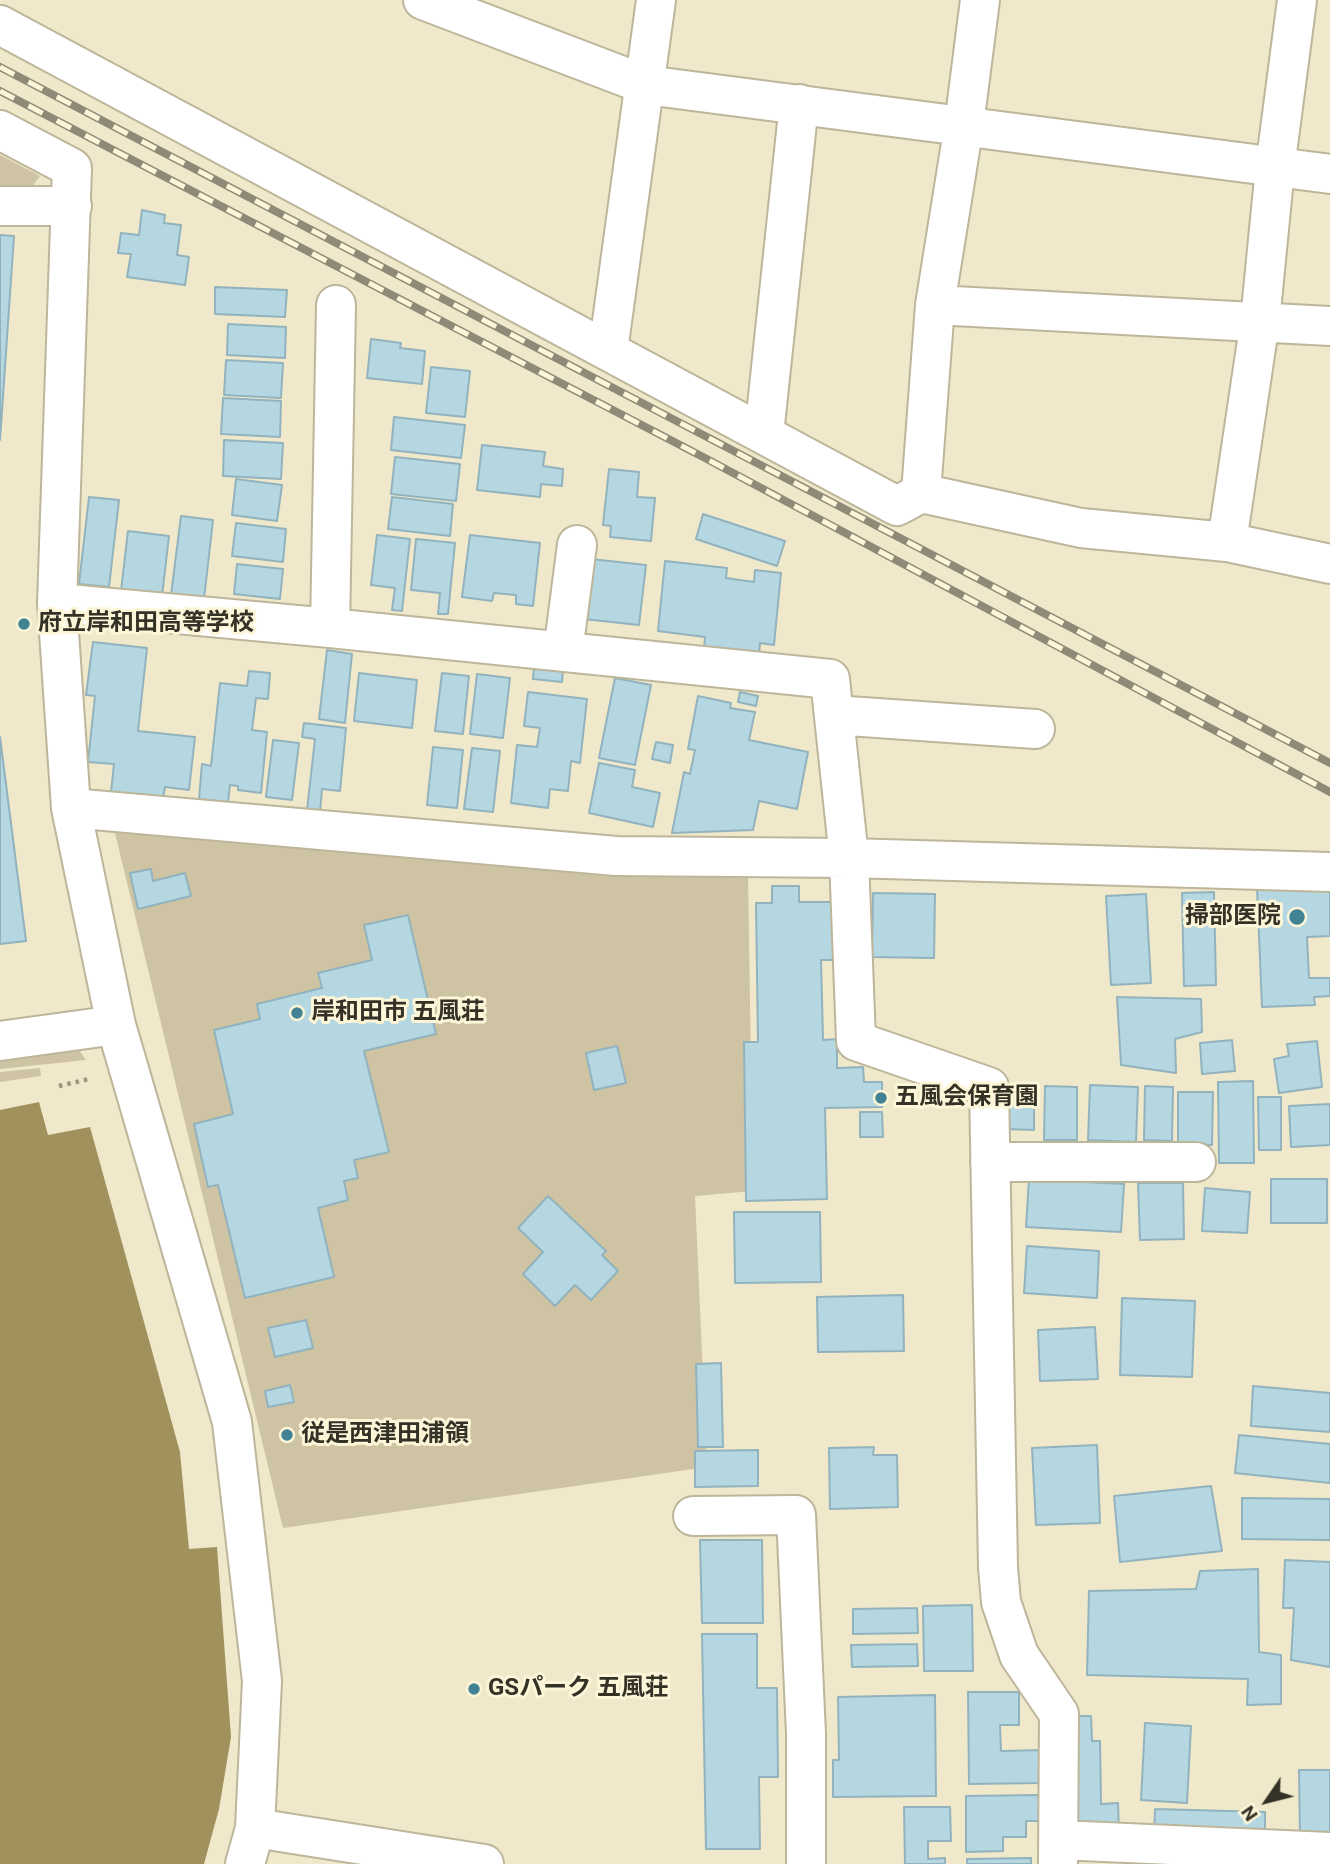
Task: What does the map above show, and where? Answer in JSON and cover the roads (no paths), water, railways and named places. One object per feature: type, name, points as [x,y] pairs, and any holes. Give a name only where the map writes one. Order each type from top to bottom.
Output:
[{"type":"street","points":[[423,0],[646,85],[1330,174]]},
{"type":"street","points":[[608,351],[656,0]]},
{"type":"street","points":[[921,494],[935,304],[964,125],[980,0]]},
{"type":"street","points":[[1227,542],[1260,321],[1275,168],[1297,0]]},
{"type":"street","points":[[0,25],[897,506],[921,494],[1081,527],[1227,542],[1330,564]]},
{"type":"street","points":[[764,435],[799,104]]},
{"type":"street","points":[[0,130],[72,168],[57,603],[71,808],[116,1025],[232,1422],[262,1681],[250,1846],[484,1864]]},
{"type":"street","points":[[0,206],[72,206]]},
{"type":"street","points":[[935,304],[1330,326]]},
{"type":"street","points":[[330,628],[336,305]]},
{"type":"street","points":[[563,652],[577,545]]},
{"type":"street","points":[[57,603],[830,679],[849,858],[856,1041],[989,1087],[998,1567],[1001,1602],[1019,1655],[1059,1714],[1058,1852],[1330,1852]]},
{"type":"street","points":[[834,715],[1035,729]]},
{"type":"street","points":[[71,808],[616,856],[849,858],[1330,872]]},
{"type":"street","points":[[0,1041],[116,1025]]},
{"type":"street","points":[[990,1162],[1196,1162]]},
{"type":"street","points":[[693,1516],[796,1515],[807,1734],[806,1864]]},
{"type":"railway","points":[[0,67],[1330,763]]},
{"type":"railway","points":[[0,91],[705,458],[1330,792]]},
{"type":"place","name":"府立岸和田高等学校","points":[[24,624]]},
{"type":"place","name":"掃部医院","points":[[1297,917]]},
{"type":"place","name":"岸和田市 五風荘","points":[[297,1013]]},
{"type":"place","name":"五風会保育園","points":[[881,1098]]},
{"type":"place","name":"従是西津田浦領","points":[[287,1435]]},
{"type":"place","name":"GSパーク 五風荘","points":[[474,1689]]}]
